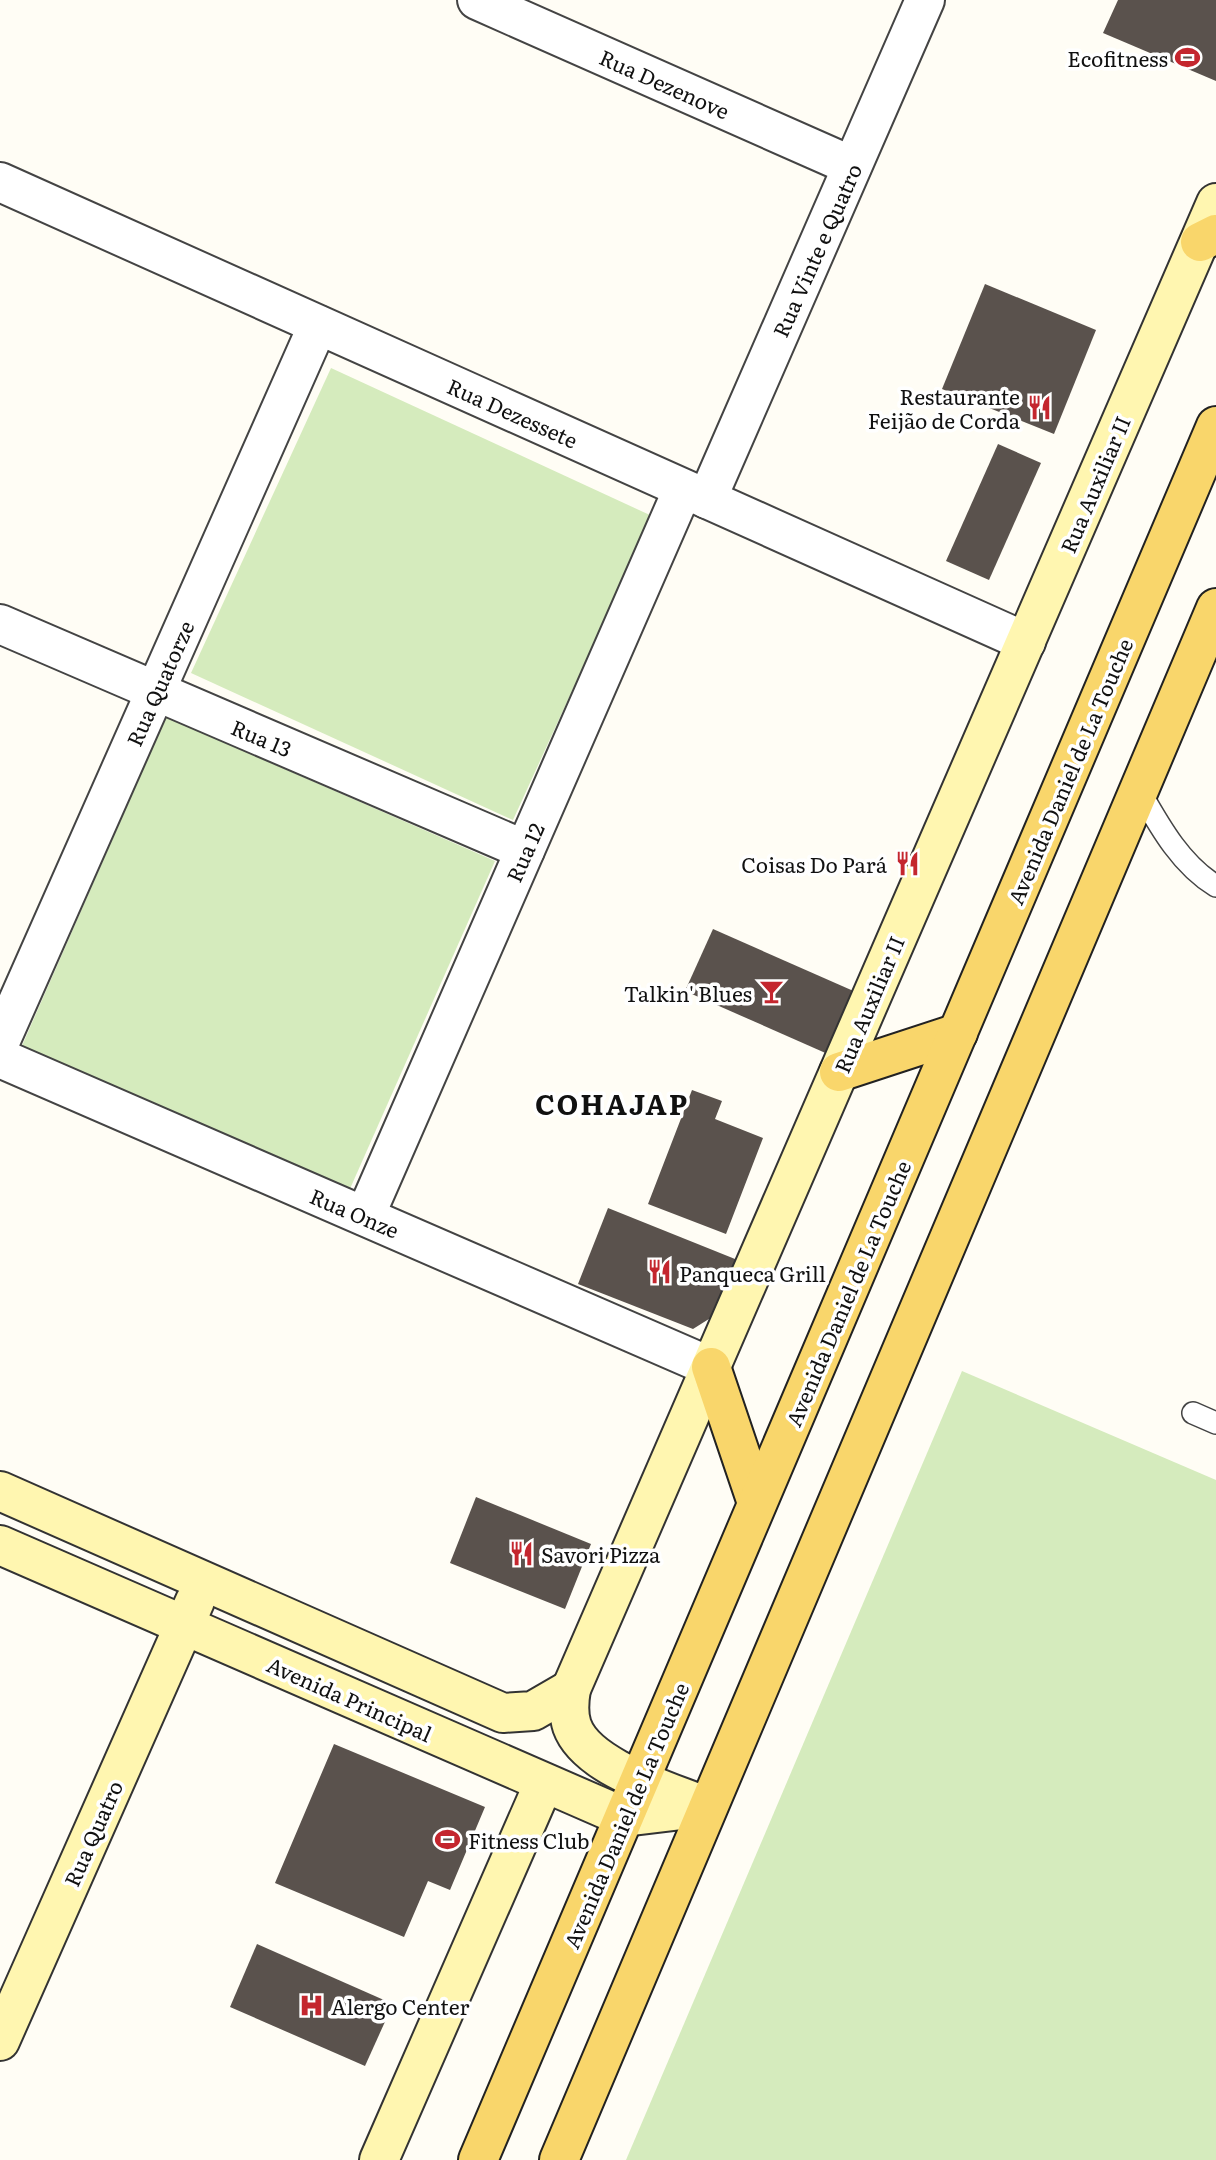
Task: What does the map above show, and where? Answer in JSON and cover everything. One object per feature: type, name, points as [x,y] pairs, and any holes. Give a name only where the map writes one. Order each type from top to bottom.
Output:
[{"type":"main road","name":"Avenida Daniel de La Touche","points":[[478,2160],[1216,426]]},
{"type":"main road","points":[[559,2160],[1216,608]]},
{"type":"main road","points":[[839,1072],[958,1032]]},
{"type":"main road","points":[[710,1367],[757,1503]]},
{"type":"street","name":"Rua Dezenove","points":[[477,0],[532,11],[852,166]]},
{"type":"street","name":"Rua Vinte e Quatro","points":[[695,494],[852,166],[925,0]]},
{"type":"street","name":"Rua Dezessete","points":[[0,182],[1026,642]]},
{"type":"street","name":"Rua Auxiliar II","points":[[708,1807],[601,1760],[581,1742],[570,1718],[571,1689],[1026,642],[1208,238],[1216,203]]},
{"type":"street","name":"Rua Quatorze","points":[[0,1042],[318,325]]},
{"type":"street","name":"Rua 12","points":[[365,1216],[525,850],[695,494]]},
{"type":"street","name":"Rua 13","points":[[0,624],[525,850]]},
{"type":"street","name":"Rua Onze","points":[[0,1058],[710,1367]]},
{"type":"street","points":[[0,1491],[503,1713],[533,1711],[571,1689]]},
{"type":"street","name":"Avenida Principal","points":[[0,1545],[624,1817],[708,1807]]},
{"type":"street","name":"Rua Quatro","points":[[0,2041],[12,1983],[203,1582]]},
{"type":"street","points":[[379,2160],[544,1783]]},
{"type":"lane","points":[[1139,790],[1160,827],[1188,863],[1216,886]]},
{"type":"lane","points":[[1192,1413],[1216,1423]]},
{"type":"green space","points":[[331,368],[652,516],[513,820],[191,673]]},
{"type":"green space","points":[[166,717],[495,861],[349,1191],[21,1048]]},
{"type":"green space","points":[[962,1371],[1216,1480],[1216,2160],[626,2160]]},
{"type":"building","name":"Ecofitness","points":[[1118,0],[1216,0],[1216,81],[1103,33]]},
{"type":"building","points":[[985,284],[1096,330],[1054,434],[942,389]]},
{"type":"building","points":[[998,444],[1041,463],[989,580],[946,561]]},
{"type":"building","name":"Talkin' Blues","points":[[713,929],[858,993],[830,1055],[685,991]]},
{"type":"building","points":[[692,1090],[722,1101],[715,1119],[763,1138],[726,1234],[648,1204]]},
{"type":"building","name":"Panqueca Grill","points":[[608,1208],[740,1261],[720,1312],[693,1329],[578,1284]]},
{"type":"building","name":"Savori Pizza","points":[[476,1497],[591,1544],[565,1609],[450,1563]]},
{"type":"building","points":[[334,1744],[485,1807],[450,1890],[428,1881],[404,1937],[275,1883]]},
{"type":"building","name":"Alergo Center","points":[[257,1944],[393,2004],[365,2066],[230,2007]]},
{"type":"place","name":"Ecofitness","points":[[1188,57]]},
{"type":"place","name":"Restaurante Feijão de Corda","points":[[1040,407]]},
{"type":"place","name":"Coisas Do Pará","points":[[907,863]]},
{"type":"place","name":"Talkin' Blues","points":[[772,992]]},
{"type":"place","name":"Panqueca Grill","points":[[659,1272]]},
{"type":"place","name":"Savori Pizza","points":[[521,1553]]},
{"type":"place","name":"Fitness Club","points":[[448,1839]]},
{"type":"place","name":"Alergo Center","points":[[311,2005]]},
{"type":"district","name":"COHAJAP","points":[[612,1103]]}]
